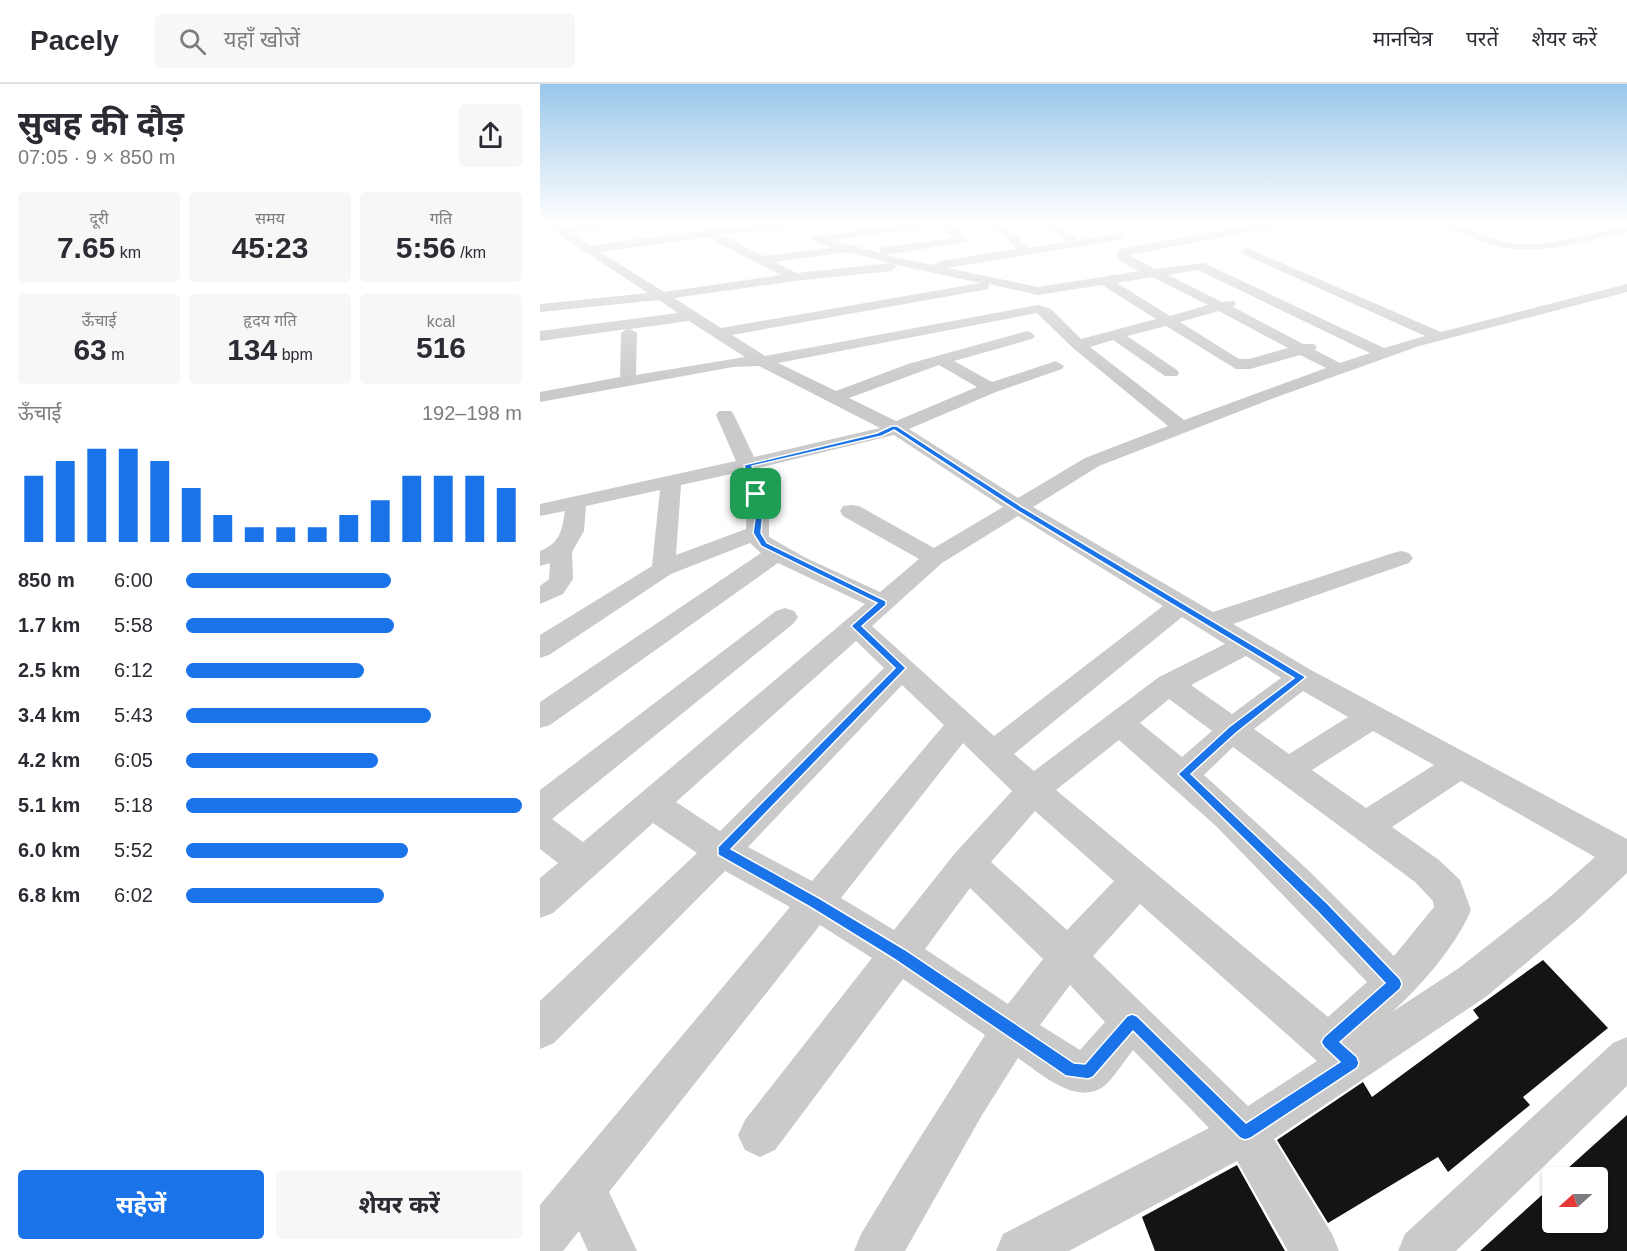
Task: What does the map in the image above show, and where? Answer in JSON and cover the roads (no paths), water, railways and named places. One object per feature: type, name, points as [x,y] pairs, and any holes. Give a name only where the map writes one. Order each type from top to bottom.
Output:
[{"type":"street","points":[[632,276],[762,361],[837,397],[894,428],[1019,508],[1301,677],[1624,856],[1473,982],[1340,1052]]},
{"type":"street","points":[[540,308],[662,296],[800,276]]},
{"type":"street","points":[[895,276],[906,290]]},
{"type":"street","points":[[965,276],[1043,291],[1132,276]]},
{"type":"street","points":[[719,333],[906,290],[997,284],[1033,276]]},
{"type":"street","points":[[1159,276],[1339,369]]},
{"type":"street","points":[[1232,276],[1269,289],[1348,336],[1384,354]]},
{"type":"street","points":[[1298,276],[1438,336]]},
{"type":"street","points":[[1078,345],[1219,306],[1304,279]]},
{"type":"street","points":[[1105,281],[1236,364],[1250,364],[1348,336]]},
{"type":"street","points":[[540,902],[934,558],[1092,462],[1339,369],[1438,336],[1627,288]]},
{"type":"street","points":[[1595,296],[1616,306]]},
{"type":"street","points":[[540,397],[733,362],[762,361],[1035,309],[1046,312],[1078,345],[1181,427]]},
{"type":"street","points":[[540,336],[692,316]]},
{"type":"street","points":[[628,381],[629,333]]},
{"type":"street","points":[[1115,335],[1171,373]]},
{"type":"street","points":[[837,397],[940,360],[1027,336]]},
{"type":"street","points":[[940,360],[990,388]]},
{"type":"street","points":[[540,510],[879,435],[990,388],[1056,366]]},
{"type":"street","points":[[725,415],[748,465],[760,512],[757,533],[764,545],[883,603]]},
{"type":"street","points":[[663,569],[671,481]]},
{"type":"street","points":[[540,596],[557,588],[563,579],[550,555],[573,538],[576,502]]},
{"type":"street","points":[[851,511],[934,558]]},
{"type":"street","points":[[540,648],[663,569],[717,546],[757,533]]},
{"type":"street","points":[[540,717],[778,552]]},
{"type":"street","points":[[1212,622],[1401,558]]},
{"type":"street","points":[[994,753],[1182,604]]},
{"type":"street","points":[[540,809],[785,617]]},
{"type":"street","points":[[856,626],[1033,790],[1340,1052]]},
{"type":"street","points":[[760,1135],[968,863],[1033,790],[1169,684],[1247,644]]},
{"type":"street","points":[[542,1024],[722,851],[901,668]]},
{"type":"street","points":[[1184,774],[1233,730],[1301,677]]},
{"type":"street","points":[[1020,1251],[1245,1132],[1340,1052],[1453,910],[1453,902],[1448,892],[1435,878],[1169,684]]},
{"type":"street","points":[[1288,770],[1371,717]]},
{"type":"street","points":[[540,1242],[962,723]]},
{"type":"street","points":[[1119,723],[1184,774],[1323,908],[1395,984]]},
{"type":"street","points":[[1366,826],[1460,765]]},
{"type":"street","points":[[652,804],[722,851],[815,902],[899,954],[1072,1070],[1080,1073],[1088,1072],[1132,1021]]},
{"type":"street","points":[[540,829],[585,862]]},
{"type":"street","points":[[968,863],[1068,957],[1245,1132],[1315,1251]]},
{"type":"street","points":[[878,1251],[947,1130],[1013,1031],[1068,957],[1139,880]]},
{"type":"street","points":[[1422,1251],[1627,1057]]},
{"type":"street","points":[[583,1188],[613,1251]]}]
